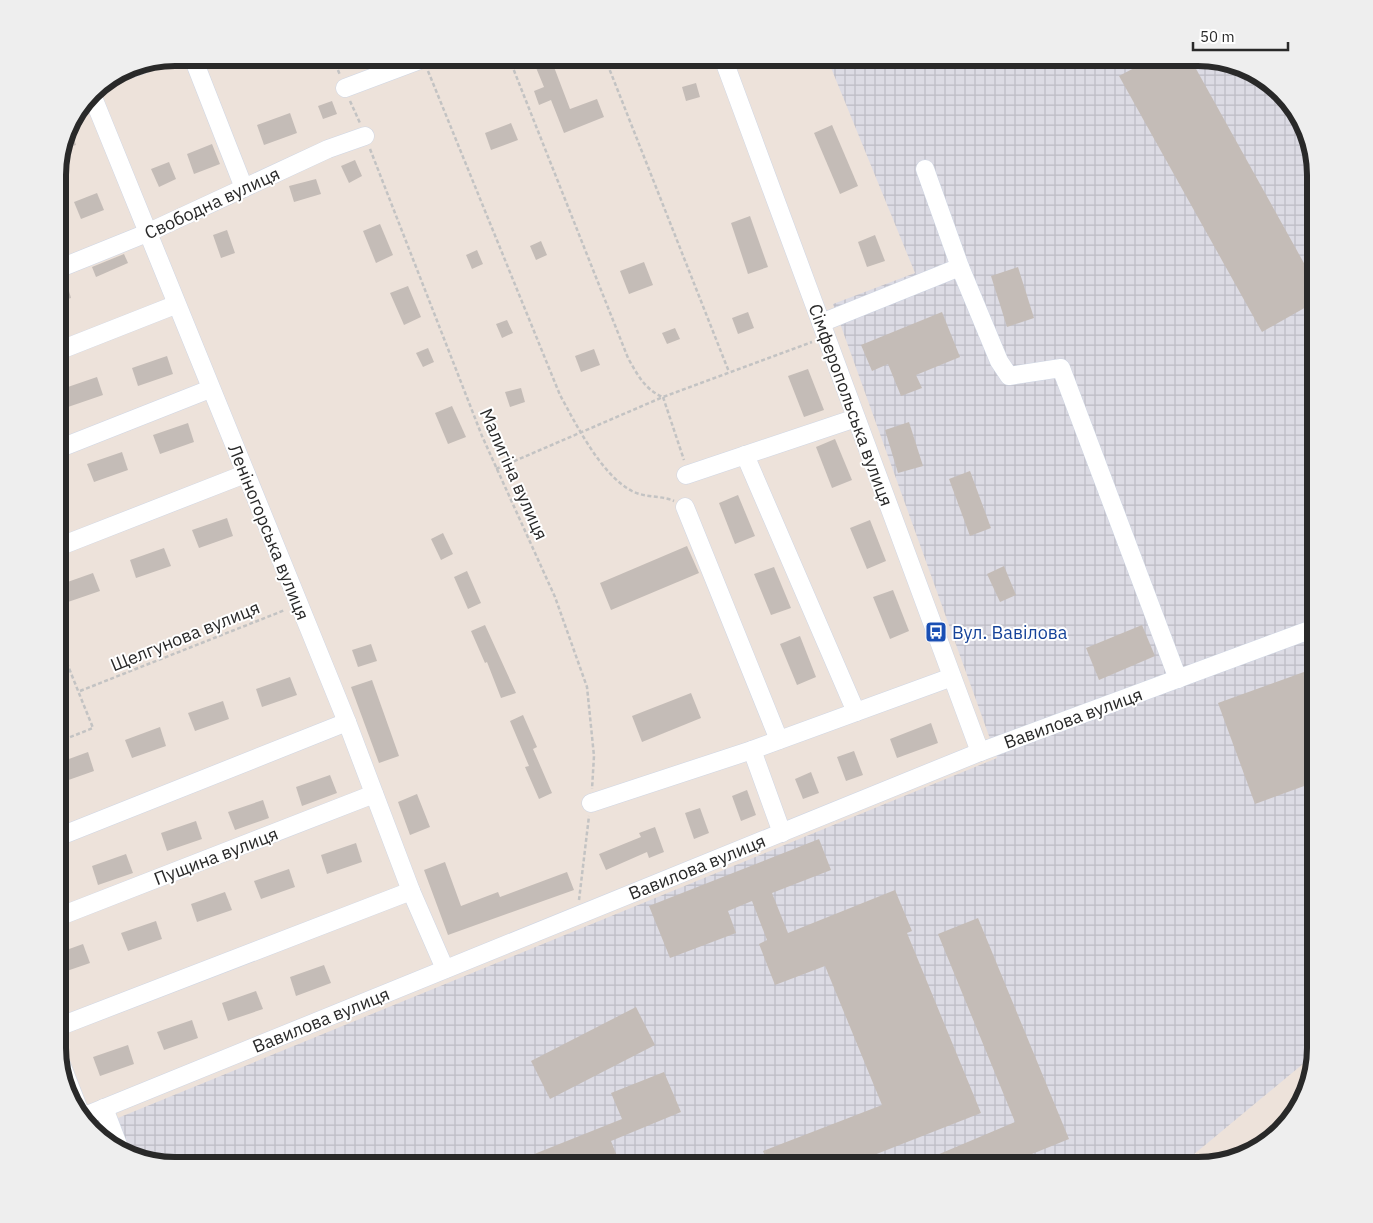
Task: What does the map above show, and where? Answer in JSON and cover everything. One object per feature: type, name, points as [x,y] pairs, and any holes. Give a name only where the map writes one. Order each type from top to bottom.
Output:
[{"type":"street","points":[[196,66],[244,188]]},
{"type":"street","points":[[345,88],[403,66]]},
{"type":"street","name":"Сімферопольська вулиця","points":[[726,66],[980,752]]},
{"type":"street","name":"Леніногорська вулиця","points":[[95,101],[175,304],[347,722],[411,892],[445,969]]},
{"type":"street","name":"Свободна вулиця","points":[[66,265],[147,233],[328,149],[365,136]]},
{"type":"street","points":[[925,169],[960,267],[999,361],[1009,376],[1061,368],[1178,678]]},
{"type":"street","points":[[824,330],[960,267]]},
{"type":"street","points":[[66,348],[175,304]]},
{"type":"street","points":[[66,446],[210,389]]},
{"type":"street","points":[[686,476],[856,418]]},
{"type":"street","points":[[745,455],[856,712]]},
{"type":"street","points":[[66,544],[245,474]]},
{"type":"street","points":[[685,507],[779,740]]},
{"type":"street","name":"Вавилова вулиця","points":[[89,1114],[980,752],[1307,631]]},
{"type":"street","points":[[591,803],[752,750],[952,677]]},
{"type":"street","points":[[66,834],[347,722]]},
{"type":"street","points":[[752,750],[782,833]]},
{"type":"street","name":"Пущина вулиця","points":[[66,914],[374,794]]},
{"type":"street","points":[[66,1024],[411,892]]},
{"type":"street","points":[[104,1108],[116,1138]]},
{"type":"path","name":"Малигіна вулиця","points":[[336,66],[482,436],[555,598],[587,687],[594,756],[591,803],[577,916]]},
{"type":"path","points":[[427,66],[560,395],[580,432],[597,457],[632,491],[666,498],[685,507]]},
{"type":"path","points":[[512,66],[628,358],[639,378],[652,393],[663,397]]},
{"type":"path","points":[[608,66],[729,372]]},
{"type":"path","points":[[496,469],[663,397],[729,372],[824,330]]},
{"type":"path","points":[[663,397],[680,445],[686,476]]},
{"type":"path","name":"Щелгунова вулиця","points":[[80,691],[299,605]]},
{"type":"path","points":[[66,659],[93,728],[66,739]]},
{"type":"shaded area","points":[[830,66],[1212,67],[1246,77],[1264,89],[1280,103],[1296,127],[1303,147],[1307,168],[1306,1061],[1191,1157],[175,1157],[154,1155],[127,1146],[103,1130],[99,1126],[997,758],[833,304],[915,273]]},
{"type":"building","points":[[535,66],[557,66],[554,67],[570,109],[597,99],[604,117],[564,133],[551,100],[539,105],[534,91],[544,87]]},
{"type":"building","points":[[1138,66],[1194,66],[1307,269],[1307,307],[1262,332],[1119,76]]},
{"type":"building","points":[[696,83],[700,97],[686,101],[682,87]]},
{"type":"building","points":[[332,101],[337,114],[323,119],[318,106]]},
{"type":"building","points":[[290,113],[297,133],[264,145],[257,125]]},
{"type":"building","points":[[511,123],[518,140],[491,150],[485,133]]},
{"type":"building","points":[[832,125],[858,186],[840,194],[814,133]]},
{"type":"building","points":[[74,138],[76,145],[70,147]]},
{"type":"building","points":[[212,144],[220,164],[194,174],[187,154]]},
{"type":"building","points":[[355,160],[362,176],[349,183],[341,166]]},
{"type":"building","points":[[169,162],[176,179],[159,187],[151,169]]},
{"type":"building","points":[[316,179],[321,194],[294,202],[289,186]]},
{"type":"building","points":[[97,193],[104,210],[81,219],[74,202]]},
{"type":"building","points":[[750,216],[768,267],[748,274],[731,223]]},
{"type":"building","points":[[380,224],[393,255],[376,263],[363,231]]},
{"type":"building","points":[[227,230],[235,253],[221,258],[213,235]]},
{"type":"building","points":[[875,235],[885,261],[867,267],[858,242]]},
{"type":"building","points":[[541,241],[547,255],[536,260],[530,246]]},
{"type":"building","points":[[477,250],[483,264],[472,269],[466,255]]},
{"type":"building","points":[[124,254],[128,263],[96,277],[92,267]]},
{"type":"building","points":[[644,262],[653,285],[629,294],[620,271]]},
{"type":"building","points":[[1018,267],[1034,318],[1007,327],[991,276]]},
{"type":"building","points":[[66,281],[71,298],[66,300]]},
{"type":"building","points":[[408,286],[421,317],[404,325],[390,293]]},
{"type":"building","points":[[748,312],[754,328],[738,334],[732,318]]},
{"type":"building","points":[[942,312],[960,357],[916,375],[922,388],[901,396],[888,364],[872,371],[861,345]]},
{"type":"building","points":[[507,320],[513,333],[502,338],[496,324]]},
{"type":"building","points":[[675,328],[680,339],[667,344],[662,333]]},
{"type":"building","points":[[428,348],[434,362],[423,367],[416,353]]},
{"type":"building","points":[[594,349],[600,365],[581,372],[575,356]]},
{"type":"building","points":[[167,356],[173,374],[138,386],[132,368]]},
{"type":"building","points":[[808,369],[824,410],[804,417],[788,376]]},
{"type":"building","points":[[97,377],[103,395],[68,407],[66,388]]},
{"type":"building","points":[[521,388],[525,402],[510,407],[505,392]]},
{"type":"building","points":[[452,406],[466,437],[448,444],[435,413]]},
{"type":"building","points":[[909,422],[923,466],[898,473],[885,430]]},
{"type":"building","points":[[188,423],[194,442],[160,454],[153,435]]},
{"type":"building","points":[[835,439],[852,480],[832,488],[816,447]]},
{"type":"building","points":[[122,452],[128,470],[94,482],[87,464]]},
{"type":"building","points":[[970,471],[991,528],[970,536],[949,479]]},
{"type":"building","points":[[738,495],[755,536],[735,544],[719,503]]},
{"type":"building","points":[[227,518],[233,536],[199,548],[192,530]]},
{"type":"building","points":[[870,520],[886,561],[867,569],[850,528]]},
{"type":"building","points":[[443,533],[453,554],[441,560],[431,539]]},
{"type":"building","points":[[687,546],[699,573],[611,610],[600,583]]},
{"type":"building","points":[[164,548],[171,566],[136,578],[130,560]]},
{"type":"building","points":[[1004,566],[1016,595],[1000,602],[987,574]]},
{"type":"building","points":[[774,567],[791,608],[771,615],[754,574]]},
{"type":"building","points":[[467,571],[481,603],[468,609],[454,577]]},
{"type":"building","points":[[93,573],[100,591],[66,603],[66,583]]},
{"type":"building","points":[[893,590],[909,631],[890,639],[873,597]]},
{"type":"building","points":[[485,625],[516,693],[501,698],[487,662],[485,663],[471,631]]},
{"type":"building","points":[[1142,625],[1155,656],[1099,680],[1086,648]]},
{"type":"building","points":[[800,636],[816,677],[797,685],[780,644]]},
{"type":"building","points":[[371,644],[377,661],[358,667],[352,650]]},
{"type":"building","points":[[1307,671],[1307,785],[1255,804],[1218,703]]},
{"type":"building","points":[[290,677],[297,695],[262,707],[256,689]]},
{"type":"building","points":[[372,680],[399,756],[379,763],[351,687]]},
{"type":"building","points":[[691,693],[701,718],[642,742],[632,716]]},
{"type":"building","points":[[223,701],[229,719],[195,731],[188,713]]},
{"type":"building","points":[[523,715],[537,747],[533,749],[552,793],[539,799],[525,767],[529,766],[510,721]]},
{"type":"building","points":[[931,723],[938,743],[897,758],[890,739]]},
{"type":"building","points":[[160,727],[166,746],[132,758],[125,740]]},
{"type":"building","points":[[854,751],[863,775],[846,781],[837,757]]},
{"type":"building","points":[[88,752],[94,771],[66,781],[66,760]]},
{"type":"building","points":[[811,772],[819,793],[803,799],[795,779]]},
{"type":"building","points":[[330,775],[337,793],[302,806],[296,787]]},
{"type":"building","points":[[747,790],[756,815],[741,821],[732,796]]},
{"type":"building","points":[[417,794],[430,827],[410,835],[398,802]]},
{"type":"building","points":[[263,800],[269,818],[235,830],[228,812]]},
{"type":"building","points":[[700,808],[709,833],[694,839],[685,813]]},
{"type":"building","points":[[196,821],[202,839],[167,851],[161,833]]},
{"type":"building","points":[[655,827],[664,852],[649,858],[647,852],[606,870],[599,854],[641,837],[639,833]]},
{"type":"building","points":[[819,839],[831,870],[772,893],[788,933],[895,890],[912,931],[907,933],[981,1113],[869,1157],[765,1157],[763,1151],[882,1105],[825,966],[775,985],[759,944],[767,940],[752,901],[728,911],[736,933],[670,958],[649,906]]},
{"type":"building","points":[[356,843],[362,862],[327,874],[321,855]]},
{"type":"building","points":[[126,854],[133,873],[98,885],[92,866]]},
{"type":"building","points":[[445,862],[461,906],[498,892],[500,897],[567,872],[574,890],[448,935],[424,870]]},
{"type":"building","points":[[289,869],[295,887],[261,899],[254,881]]},
{"type":"building","points":[[225,892],[232,910],[197,922],[191,904]]},
{"type":"building","points":[[978,918],[1069,1139],[1024,1157],[932,1157],[1015,1122],[938,934]]},
{"type":"building","points":[[156,921],[162,939],[128,951],[121,933]]},
{"type":"building","points":[[83,944],[90,963],[66,971],[66,950]]},
{"type":"building","points":[[324,965],[331,983],[296,996],[290,977]]},
{"type":"building","points":[[256,991],[263,1009],[228,1021],[222,1003]]},
{"type":"building","points":[[636,1007],[655,1045],[550,1099],[531,1061]]},
{"type":"building","points":[[192,1020],[198,1038],[164,1050],[157,1032]]},
{"type":"building","points":[[128,1045],[134,1064],[100,1076],[93,1057]]},
{"type":"building","points":[[664,1072],[681,1112],[611,1141],[617,1157],[527,1157],[622,1119],[611,1093]]},
{"type":"place","name":"Вул. Вавілова","points":[[936,632]]}]
